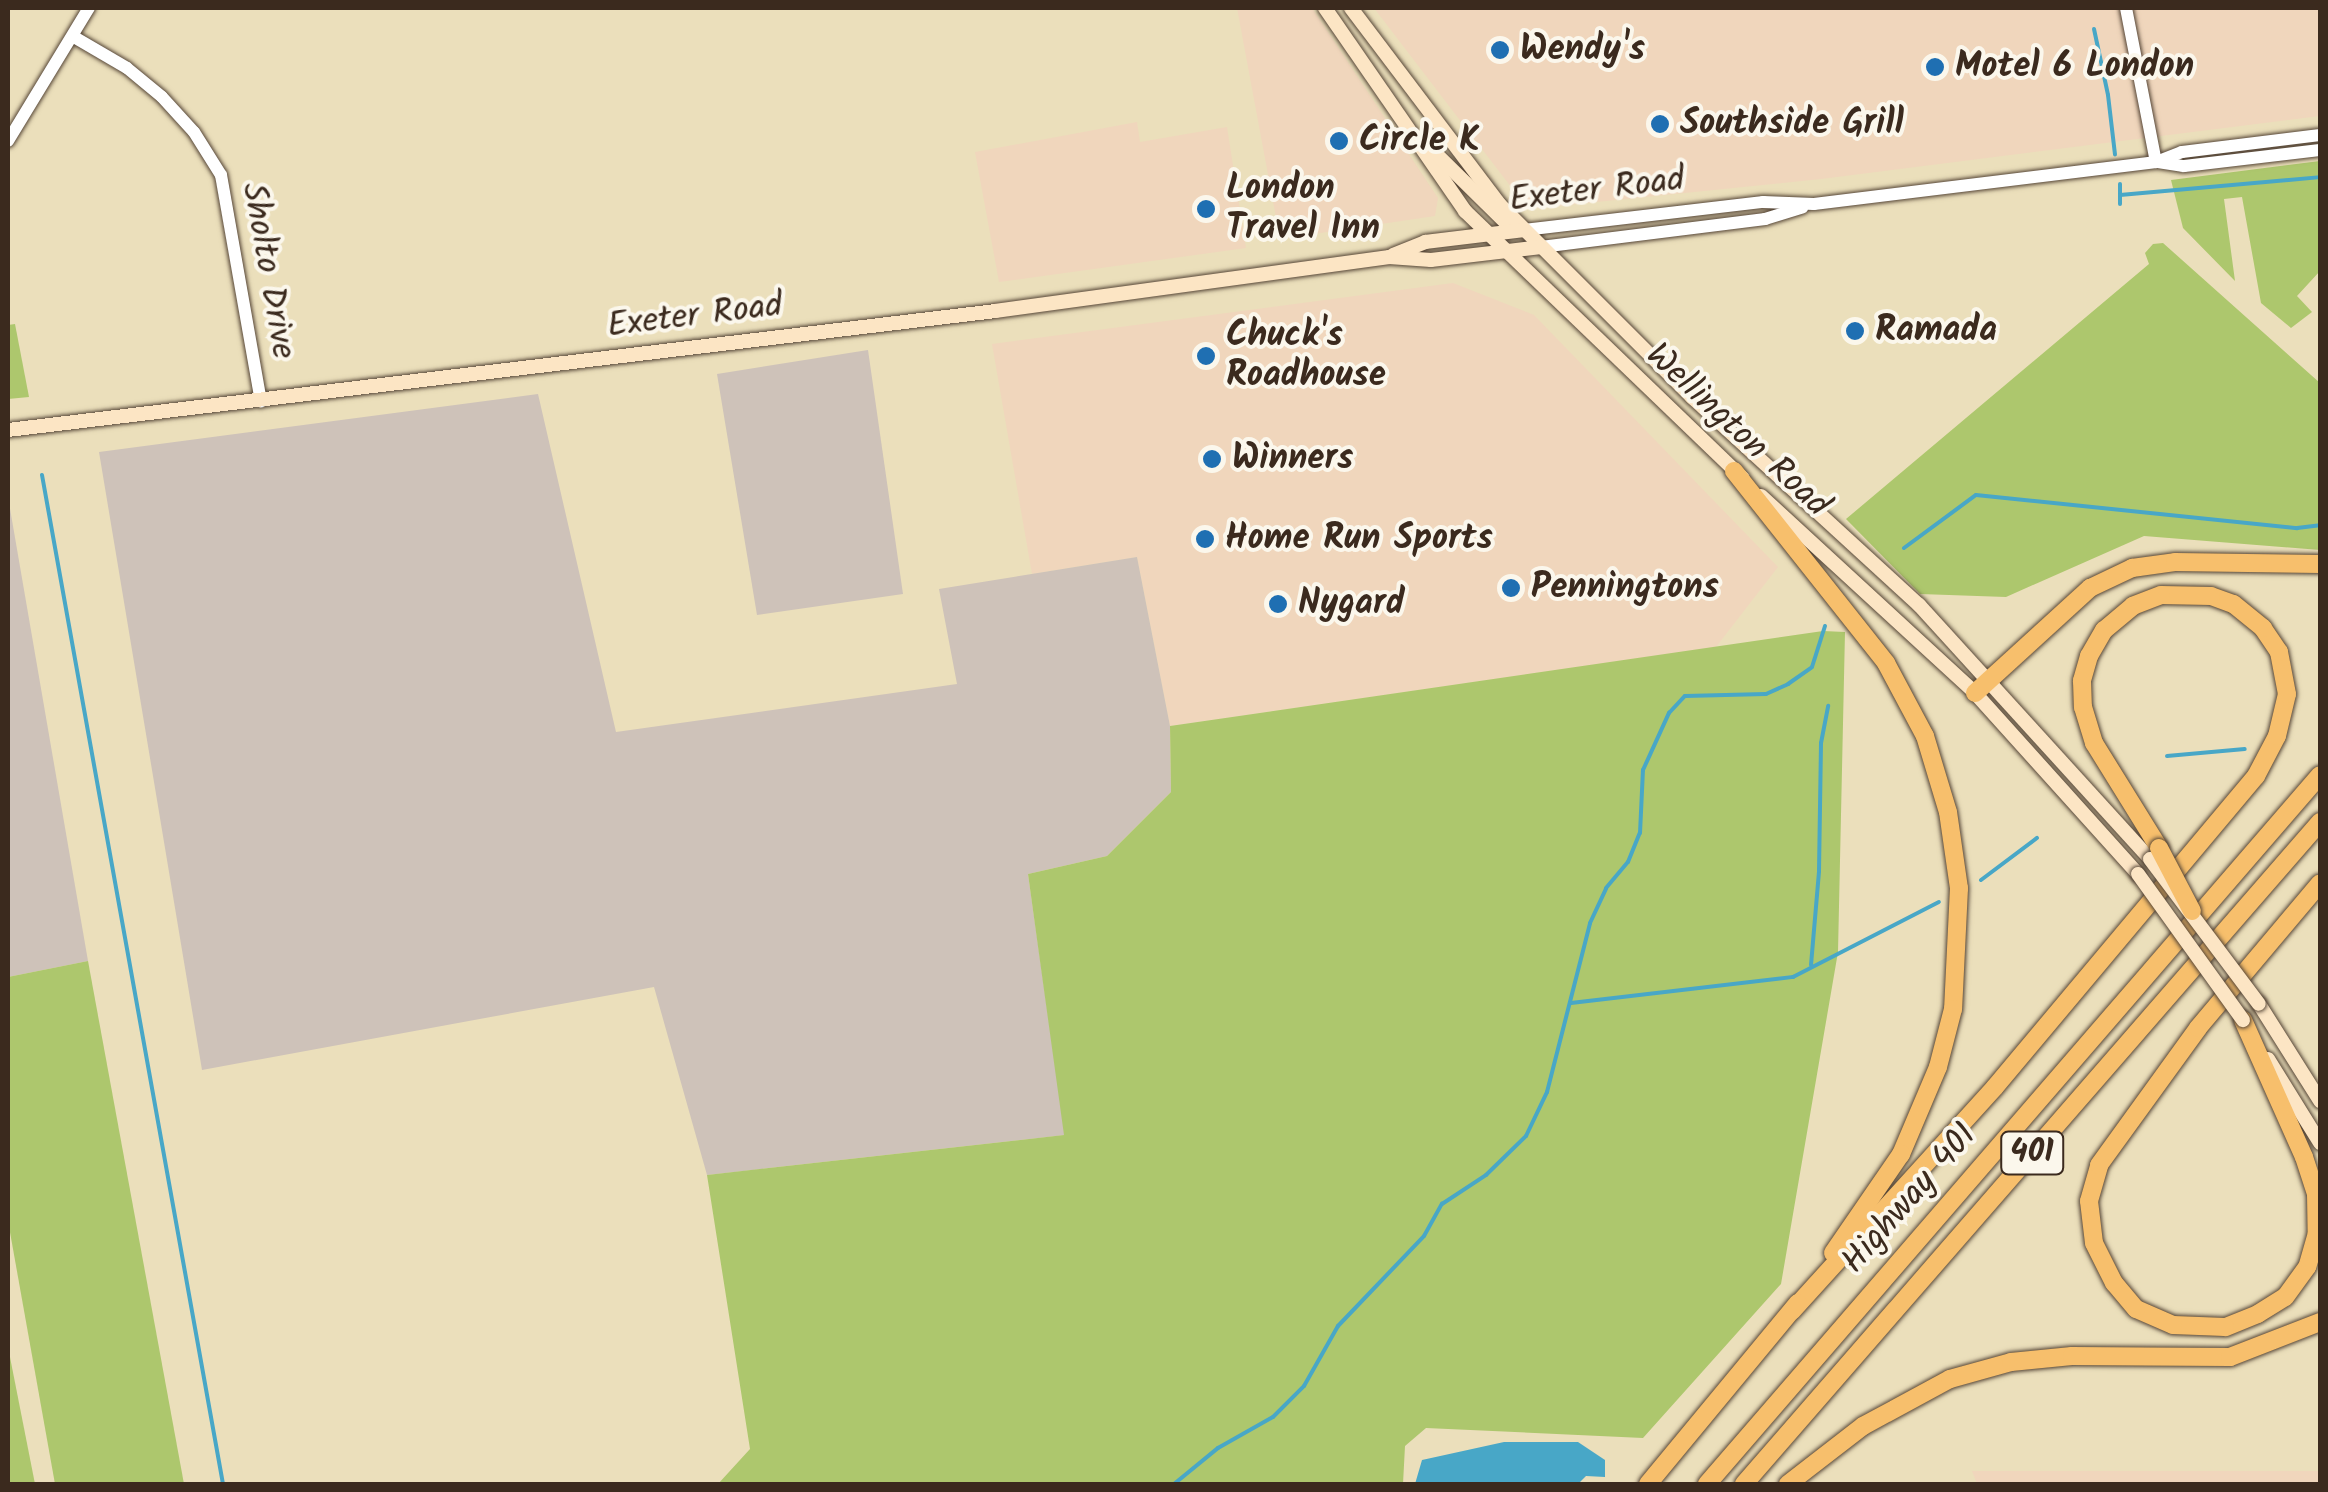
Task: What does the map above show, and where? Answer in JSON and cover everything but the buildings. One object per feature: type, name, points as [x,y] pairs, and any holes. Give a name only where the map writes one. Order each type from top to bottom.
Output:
[{"type":"highway","points":[[1734,471],[1886,662],[1925,736],[1948,812],[1959,888],[1953,1008],[1938,1067],[1900,1154],[1792,1311]]},
{"type":"highway","points":[[1975,693],[2090,588],[2132,568],[2175,562],[2320,564]]},
{"type":"highway","points":[[1648,1484],[1792,1311],[1995,1087],[2256,776],[2277,736],[2287,694],[2279,652],[2263,628],[2233,604],[2212,596],[2161,594],[2133,606],[2104,630],[2089,656],[2082,680],[2083,708],[2094,744],[2154,854],[2192,911]]},
{"type":"highway","name":"Highway 401","points":[[1707,1484],[2320,775]]},
{"type":"highway","name":"Highway 401","points":[[1744,1484],[2320,822]]},
{"type":"highway","points":[[2243,1020],[2304,1157],[2316,1194],[2317,1234],[2306,1268],[2285,1297],[2258,1314],[2225,1327],[2173,1325],[2136,1309],[2114,1284],[2094,1243],[2089,1202],[2099,1165],[2198,1028],[2320,883]]},
{"type":"highway","points":[[1788,1484],[1863,1426],[1950,1379],[2011,1362],[2072,1356],[2230,1357],[2320,1322]]},
{"type":"main road","name":"Wellington Road","points":[[1325,8],[1465,211],[1734,471],[1975,693],[2138,874],[2243,1020],[2320,1142]]},
{"type":"main road","name":"Wellington Road","points":[[1351,8],[1433,121],[1520,230],[1692,397],[1919,605],[2154,854]]},
{"type":"main road","points":[[1393,111],[1520,230]]},
{"type":"main road","name":"Exeter Road","points":[[1389,257],[1426,242],[1520,230]]},
{"type":"main road","name":"Exeter Road","points":[[8,430],[1389,257],[1432,260],[1541,247]]},
{"type":"main road","points":[[2192,911],[2259,1004],[2320,1101]]},
{"type":"street","points":[[8,141],[74,38],[88,8]]},
{"type":"street","points":[[2126,8],[2156,162]]},
{"type":"street","name":"Sholto Drive","points":[[74,38],[126,68],[162,96],[194,132],[221,175],[261,401]]},
{"type":"street","name":"Exeter Road","points":[[1520,230],[1763,202],[1814,204],[2156,162],[2182,152],[2320,135]]},
{"type":"street","name":"Exeter Road","points":[[2156,162],[2184,166],[2320,150]]},
{"type":"street","name":"Exeter Road","points":[[1541,247],[1765,219],[1814,204]]},
{"type":"shaded area","points":[[1237,8],[1312,8],[1438,198],[1435,216],[1280,239]]},
{"type":"shaded area","points":[[1374,8],[2320,8],[2320,116],[1821,179],[1528,209]]},
{"type":"shaded area","points":[[1137,122],[1140,142],[1227,127],[1246,248],[999,282],[975,152]]},
{"type":"shaded area","points":[[1453,283],[1534,315],[1778,567],[1716,647],[1170,726],[1137,557],[1032,574],[992,344]]},
{"type":"shaded area","points":[[868,350],[903,594],[757,615],[717,374]]},
{"type":"shaded area","points":[[538,394],[616,732],[957,684],[939,589],[1137,557],[1170,726],[1171,792],[1107,856],[1028,874],[1065,1135],[707,1175],[654,987],[202,1070],[99,452]]},
{"type":"shaded area","points":[[8,497],[88,961],[8,977]]},
{"type":"shaded area","points":[[1972,1471],[2320,1471],[2320,1484],[1977,1484]]},
{"type":"green space","points":[[2320,161],[2320,271],[2297,296],[2312,312],[2291,328],[2261,303],[2242,197],[2224,199],[2235,281],[2183,228],[2171,180]]},
{"type":"green space","points":[[2163,243],[2320,383],[2320,550],[2144,536],[2006,597],[1920,594],[1846,519],[2149,264],[2145,253],[2153,244]]},
{"type":"green space","points":[[15,324],[29,397],[8,399],[8,325]]},
{"type":"green space","points":[[1823,631],[1845,632],[1838,952],[1781,1284],[1643,1438],[1426,1428],[1405,1446],[1403,1484],[718,1484],[750,1449],[707,1175],[1064,1135],[1028,874],[1107,856],[1171,792],[1170,726]]},
{"type":"green space","points":[[88,961],[184,1484],[55,1484],[8,1221],[8,977]]},
{"type":"green space","points":[[8,1347],[35,1484],[8,1484]]},
{"type":"water","points":[[1504,1442],[1578,1442],[1605,1460],[1605,1477],[1586,1476],[1578,1484],[1415,1484],[1422,1460]]},
{"type":"waterway","points":[[2094,29],[2115,155]]},
{"type":"waterway","points":[[2120,195],[2320,177]]},
{"type":"waterway","points":[[2120,184],[2120,204]]},
{"type":"waterway","points":[[42,475],[223,1484]]},
{"type":"waterway","points":[[1904,548],[1976,495],[2297,528],[2320,525]]},
{"type":"waterway","points":[[1174,1484],[1218,1448],[1273,1417],[1304,1386],[1338,1326],[1424,1236],[1442,1204],[1486,1175],[1526,1136],[1547,1092],[1590,923],[1606,888],[1628,862],[1640,833],[1643,770],[1669,713],[1685,696],[1766,694],[1788,684],[1812,667],[1825,626]]},
{"type":"waterway","points":[[1811,965],[1819,871],[1821,743],[1828,706]]},
{"type":"waterway","points":[[2167,756],[2245,749]]},
{"type":"waterway","points":[[1981,880],[2037,838]]},
{"type":"waterway","points":[[1571,1003],[1793,977],[1939,902]]},
{"type":"place","name":"Wendy's","points":[[1500,50]]},
{"type":"place","name":"Motel 6 London","points":[[1935,67]]},
{"type":"place","name":"Southside Grill","points":[[1660,124]]},
{"type":"place","name":"Circle K","points":[[1339,141]]},
{"type":"place","name":"London Travel Inn","points":[[1206,209]]},
{"type":"place","name":"Ramada","points":[[1855,331]]},
{"type":"place","name":"Chuck's Roadhouse","points":[[1206,356]]},
{"type":"place","name":"Winners","points":[[1212,459]]},
{"type":"place","name":"Home Run Sports","points":[[1205,539]]},
{"type":"place","name":"Penningtons","points":[[1511,588]]},
{"type":"place","name":"Nygard","points":[[1278,604]]}]
